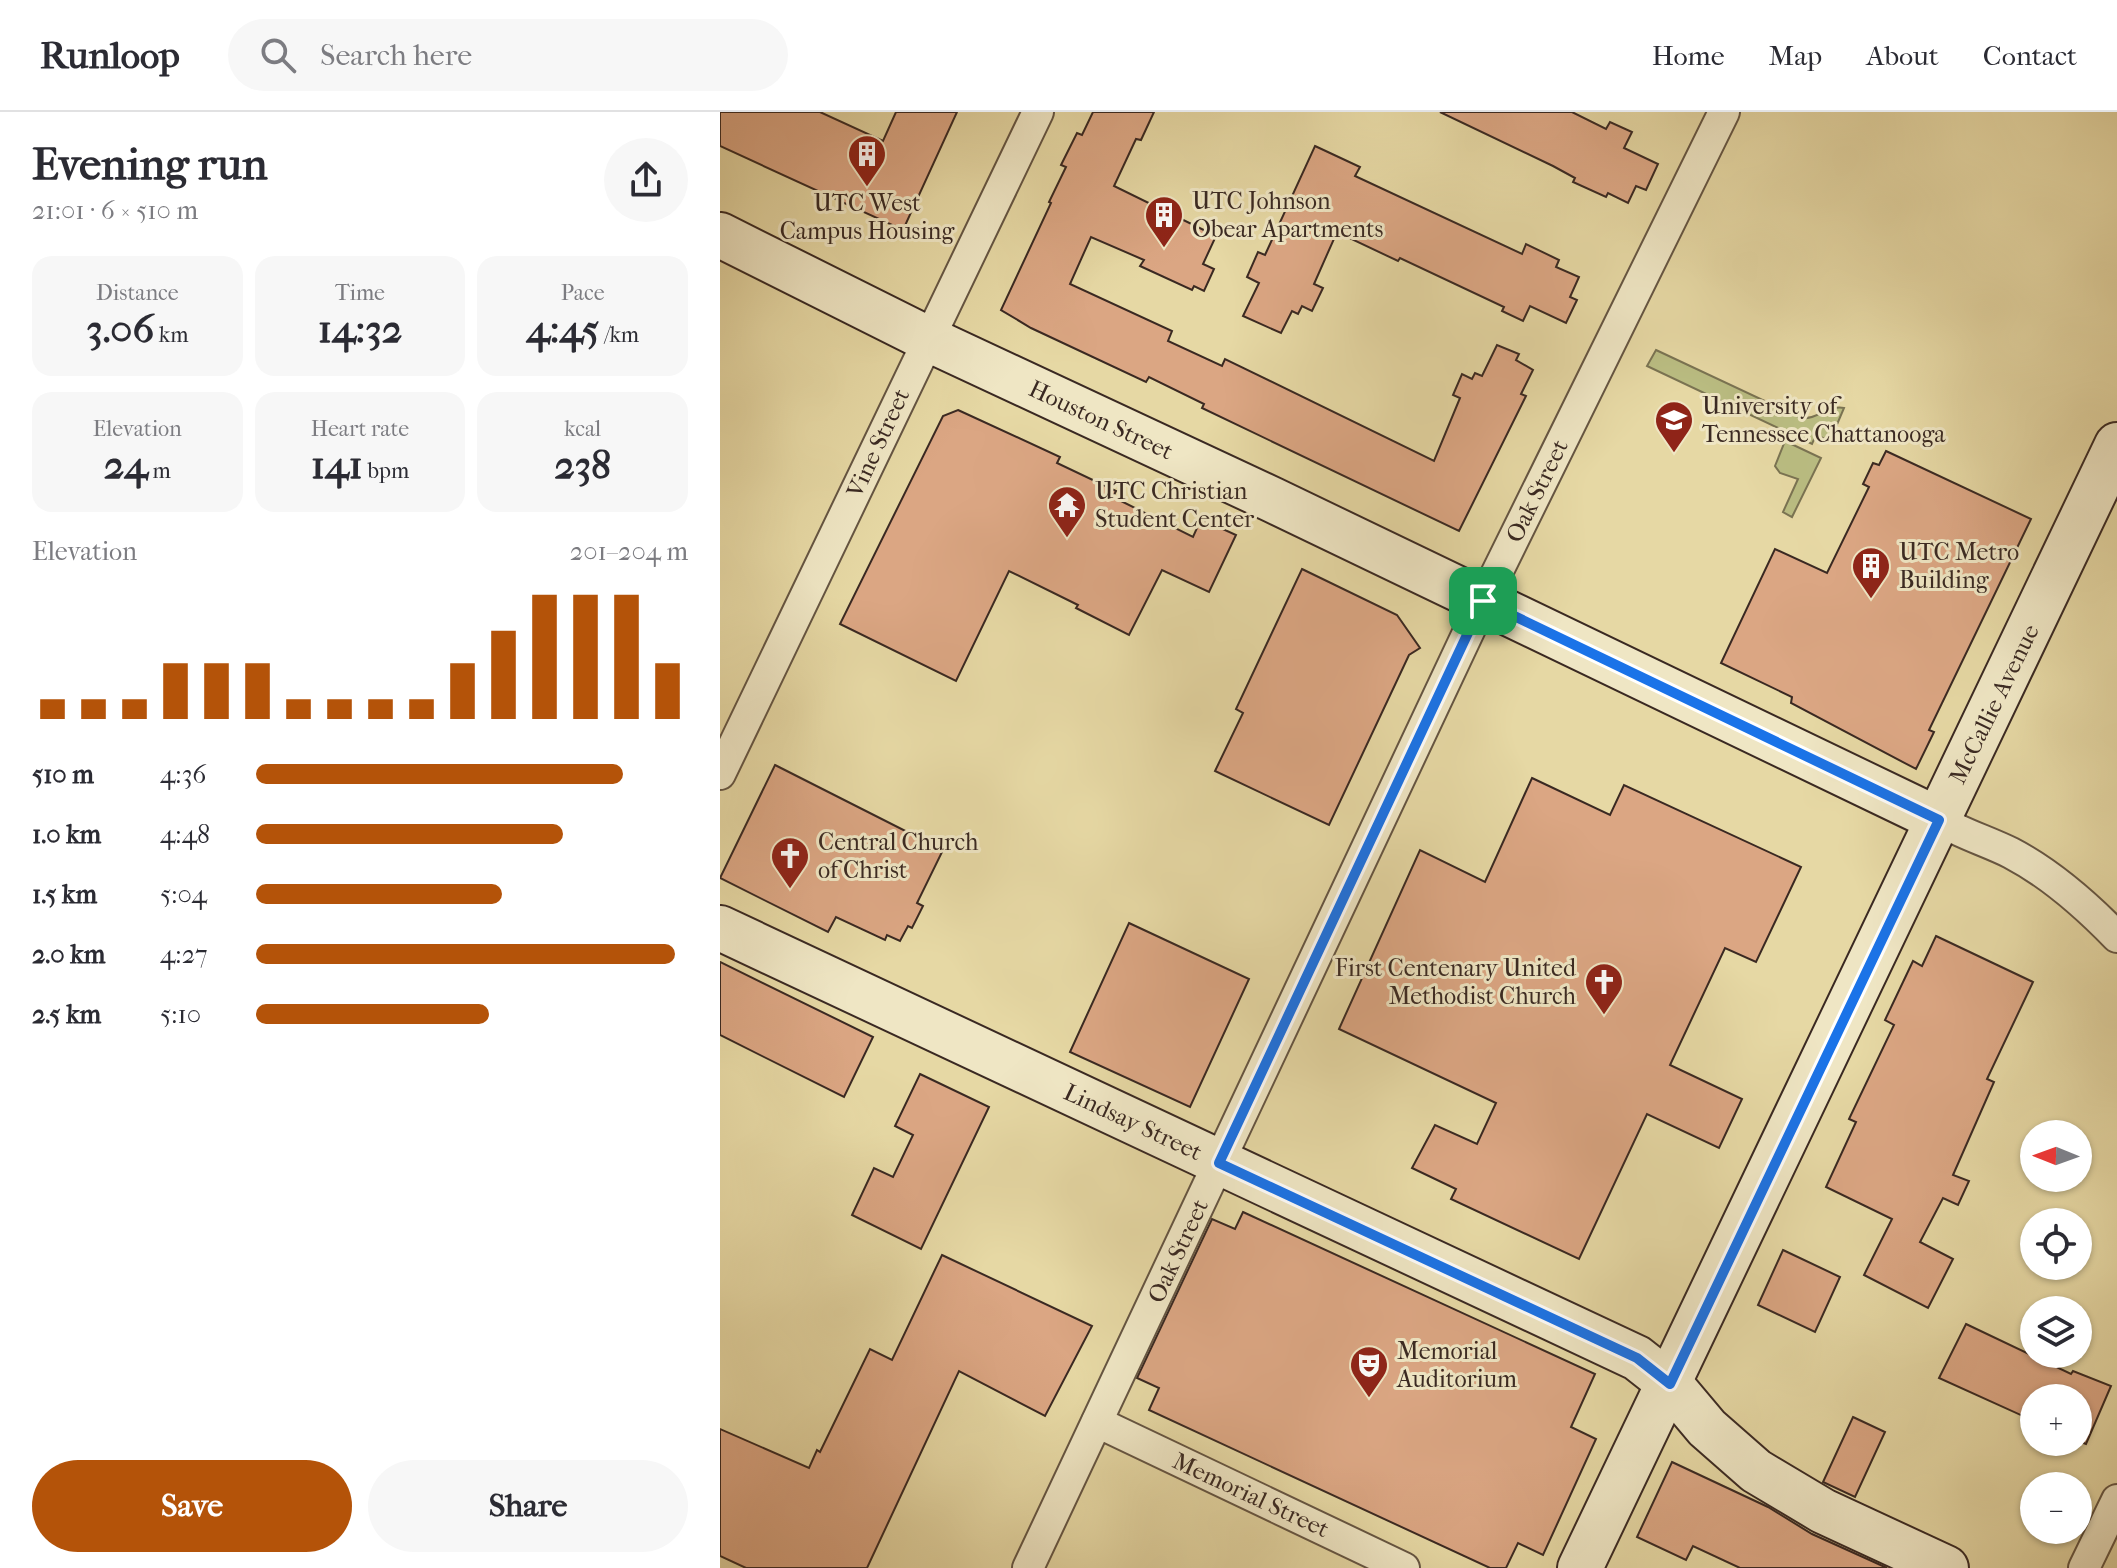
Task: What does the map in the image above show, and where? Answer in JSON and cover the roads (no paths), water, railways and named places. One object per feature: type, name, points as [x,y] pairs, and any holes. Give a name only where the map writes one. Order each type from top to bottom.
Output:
[{"type":"street","name":"Vine Street","points":[[720,774],[1038,112]]},
{"type":"street","name":"Oak Street","points":[[1028,1568],[1483,601],[1724,112]]},
{"type":"street","name":"Houston Street","points":[[720,235],[928,339],[1483,601],[1960,832],[2012,854],[2081,900],[2117,937]]},
{"type":"street","name":"McCallie Avenue","points":[[1580,1568],[2117,445]]},
{"type":"street","name":"Lindsay Street","points":[[720,928],[1637,1358],[1670,1384],[1707,1428],[1756,1471],[1850,1525],[1946,1568]]},
{"type":"street","name":"Memorial Street","points":[[1097,1422],[1404,1568]]},
{"type":"street","points":[[2084,1568],[2117,1500]]},
{"type":"place","name":"UTC West Campus Housing","points":[[867,188]]},
{"type":"place","name":"UTC Johnson Obear Apartments","points":[[1164,249]]},
{"type":"place","name":"University of Tennessee Chattanooga","points":[[1674,454]]},
{"type":"place","name":"UTC Christian Student Center","points":[[1067,539]]},
{"type":"place","name":"UTC Metro Building","points":[[1871,600]]},
{"type":"place","name":"Central Church of Christ","points":[[790,890]]},
{"type":"place","name":"First Centenary United Methodist Church","points":[[1604,1016]]},
{"type":"place","name":"Memorial Auditorium","points":[[1369,1399]]}]
